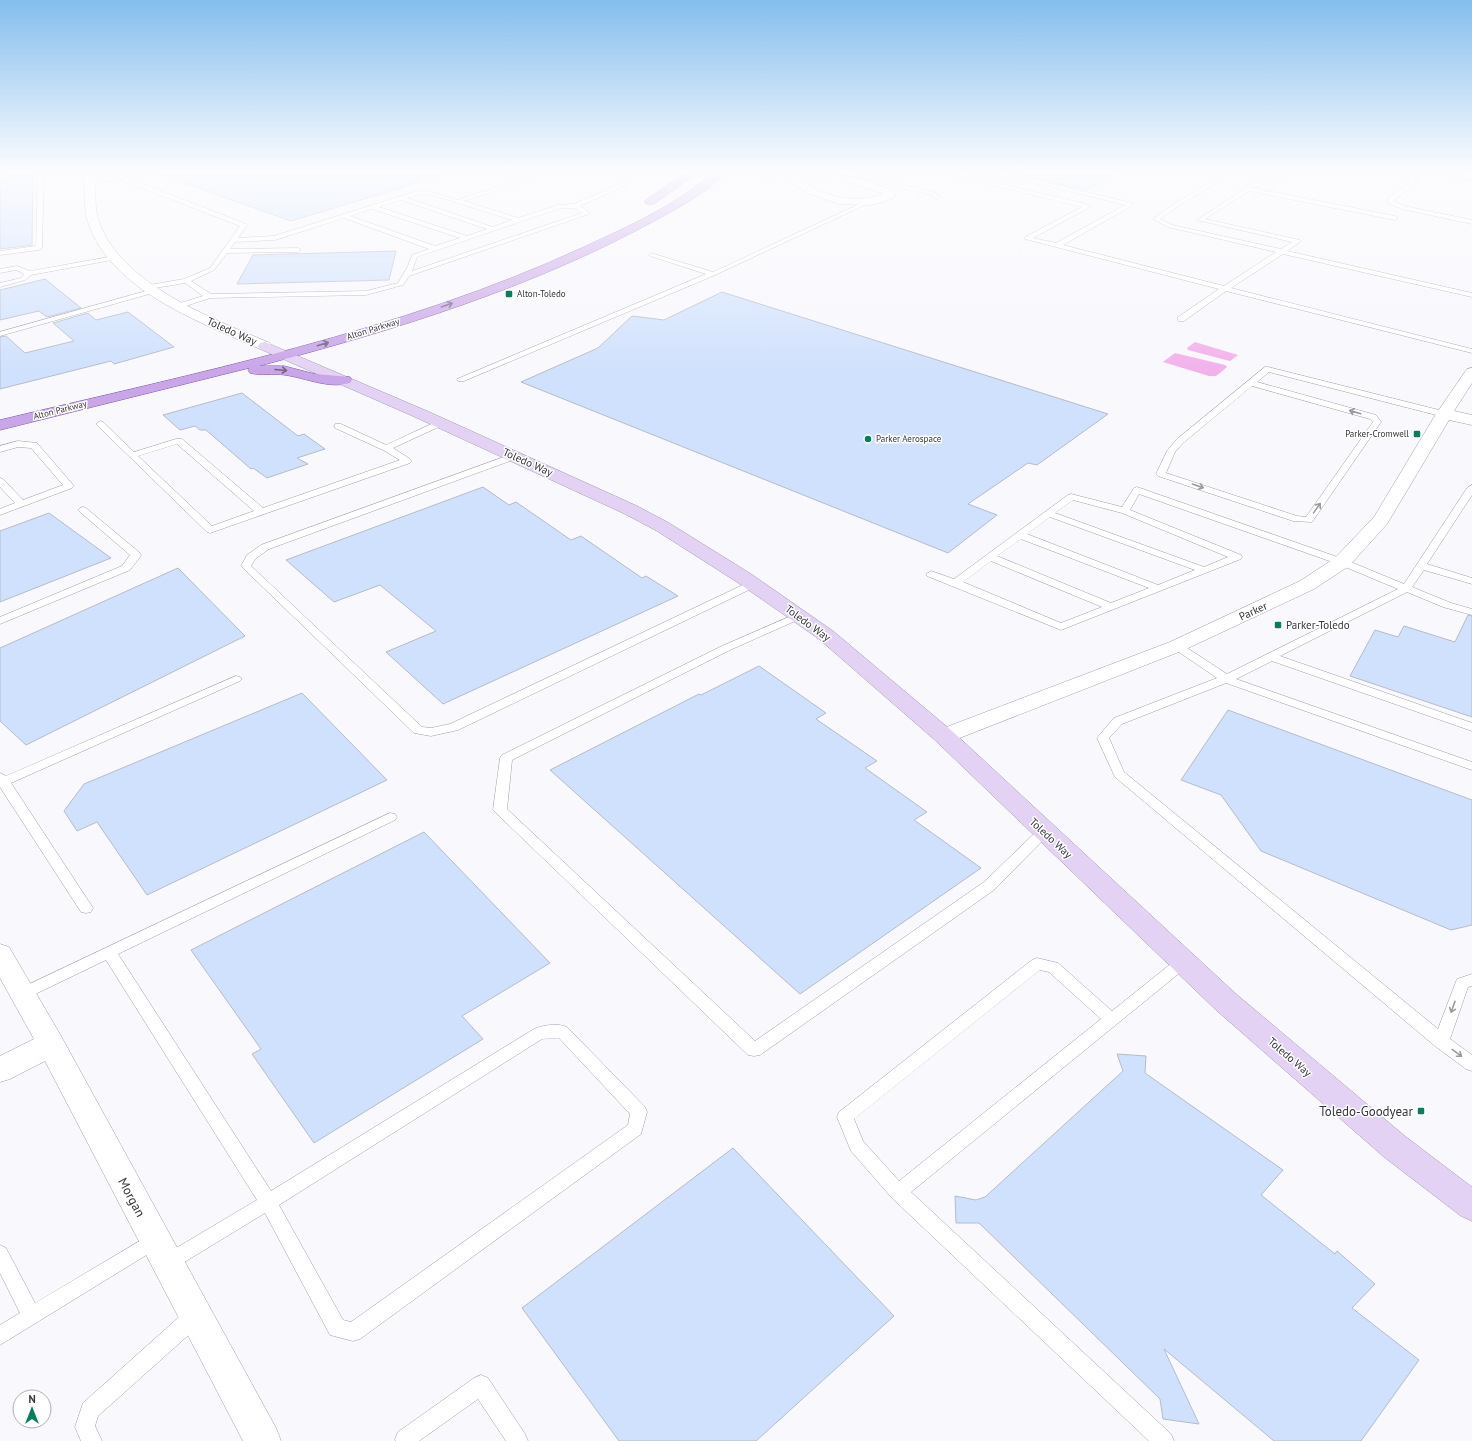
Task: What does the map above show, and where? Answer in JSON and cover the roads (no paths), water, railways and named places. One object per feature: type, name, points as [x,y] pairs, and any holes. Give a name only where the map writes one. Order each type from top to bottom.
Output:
[{"type":"main road","name":"Alton Parkway","points":[[0,425],[286,354],[420,315],[503,286],[568,259],[614,237]]},
{"type":"main road","name":"Alton Parkway","points":[[182,366],[265,346],[417,303]]},
{"type":"main road","name":"Toledo Way","points":[[265,346],[515,456],[631,510],[663,527],[753,584],[832,640],[944,736],[1226,1002],[1395,1147],[1472,1206]]},
{"type":"main road","points":[[119,396],[149,394],[251,370],[284,370],[315,378],[345,380]]},
{"type":"street","name":"Toledo Way","points":[[100,237],[103,245],[128,272],[152,289],[180,306],[265,346]]},
{"type":"street","name":"Parker","points":[[944,736],[1177,646],[1307,585],[1342,562],[1381,520],[1444,414],[1472,372]]},
{"type":"street","points":[[1444,414],[1472,420]]},
{"type":"street","name":"Morgan","points":[[0,954],[51,1044],[262,1441]]},
{"type":"street","points":[[0,1070],[51,1044]]},
{"type":"lane","points":[[0,253],[39,248],[39,237]]},
{"type":"lane","points":[[0,334],[152,289],[186,281],[212,269],[234,237]]},
{"type":"lane","points":[[232,240],[278,237]]},
{"type":"lane","points":[[403,237],[436,249]]},
{"type":"lane","points":[[406,275],[516,237]]},
{"type":"lane","points":[[461,379],[713,274],[792,237]]},
{"type":"lane","points":[[1028,237],[1027,238],[1056,246],[1472,351]]},
{"type":"lane","points":[[1056,246],[1072,237]]},
{"type":"lane","points":[[1220,237],[1472,295]]},
{"type":"lane","points":[[1181,319],[1224,288],[1298,241],[1280,237]]},
{"type":"lane","points":[[180,306],[209,296],[366,292],[401,284],[414,256],[467,238]]},
{"type":"lane","points":[[225,251],[298,250]]},
{"type":"lane","points":[[652,255],[713,274]]},
{"type":"lane","points":[[0,271],[17,268],[29,273],[115,258]]},
{"type":"lane","points":[[0,285],[23,279],[29,273]]},
{"type":"lane","points":[[186,281],[209,296]]},
{"type":"lane","points":[[1251,383],[1373,417],[1377,422],[1309,520],[1296,519],[1161,474],[1171,451],[1180,441],[1268,369],[1444,414]]},
{"type":"lane","points":[[386,448],[440,423]]},
{"type":"lane","points":[[100,424],[210,530],[407,461],[386,448],[338,426]]},
{"type":"lane","points":[[132,455],[179,441],[261,512]]},
{"type":"lane","points":[[0,449],[18,444],[34,445],[69,486],[0,512]]},
{"type":"lane","points":[[515,456],[265,548],[251,557],[246,566],[418,730],[431,732],[454,726],[753,584]]},
{"type":"lane","points":[[0,481],[21,504]]},
{"type":"lane","points":[[1472,488],[1406,589],[1226,679],[1118,720],[1103,738],[1119,774],[1441,1041],[1472,1064]]},
{"type":"lane","points":[[1125,511],[1137,490],[1342,562],[1447,605],[1472,612]]},
{"type":"lane","points":[[931,574],[1061,626],[1237,557],[1125,511],[1071,497],[955,583]]},
{"type":"lane","points":[[0,621],[126,568],[136,555],[83,510]]},
{"type":"lane","points":[[1048,514],[1204,570]]},
{"type":"lane","points":[[1021,534],[1158,588]]},
{"type":"lane","points":[[990,557],[1111,607]]},
{"type":"lane","points":[[1422,566],[1472,581]]},
{"type":"lane","points":[[798,616],[726,648],[506,758],[500,810],[754,1050],[989,886],[1045,832]]},
{"type":"lane","points":[[1177,646],[1226,679],[1472,766]]},
{"type":"lane","points":[[1272,657],[1472,727]]},
{"type":"lane","points":[[86,908],[1,780],[236,679]]},
{"type":"lane","points":[[22,994],[390,817]]},
{"type":"lane","points":[[0,1336],[32,1316],[161,1252],[269,1203],[539,1033],[562,1031],[638,1112],[635,1129],[353,1332],[336,1328],[269,1203],[109,952]]},
{"type":"lane","points":[[898,1192],[1183,962]]},
{"type":"lane","points":[[1112,1020],[1053,967],[1037,964],[844,1117],[857,1146],[898,1192],[1164,1441]]},
{"type":"lane","points":[[1441,1041],[1462,983],[1472,980]]},
{"type":"lane","points":[[0,1254],[32,1316]]},
{"type":"lane","points":[[92,1441],[85,1427],[90,1410],[195,1316]]},
{"type":"lane","points":[[407,1441],[406,1438],[481,1385],[518,1441]]},
{"type":"place","name":"Alton-Toledo","points":[[509,294]]},
{"type":"place","name":"Parker-Cromwell","points":[[1417,434]]},
{"type":"place","name":"Parker Aerospace","points":[[868,439]]},
{"type":"place","name":"Parker-Toledo","points":[[1278,625]]},
{"type":"place","name":"Toledo-Goodyear","points":[[1421,1111]]}]
